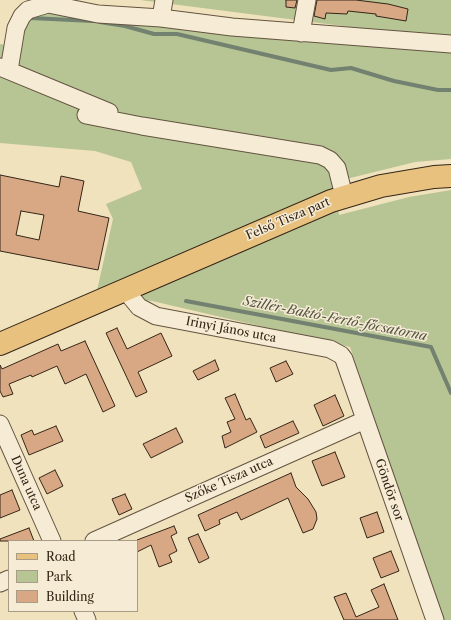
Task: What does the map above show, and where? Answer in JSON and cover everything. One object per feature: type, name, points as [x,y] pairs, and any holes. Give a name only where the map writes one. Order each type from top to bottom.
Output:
[{"type":"main road","name":"Felső Tisza part","points":[[128,288],[344,196],[381,186],[434,177],[451,176]]},
{"type":"main road","points":[[0,344],[128,288]]},
{"type":"street","points":[[161,18],[164,0]]},
{"type":"street","points":[[301,33],[307,0]]},
{"type":"street","points":[[142,126],[4,68],[16,28],[22,16],[28,10],[36,6],[48,4],[98,14],[161,18],[232,27],[301,33],[451,44]]},
{"type":"street","points":[[86,115],[320,156],[330,160],[337,168],[344,196]]},
{"type":"street","name":"Irinyi János utca","points":[[128,288],[139,307],[156,316],[330,349],[344,359]]},
{"type":"street","name":"Göndör sor","points":[[344,359],[435,620]]},
{"type":"street","name":"Szőke Tisza utca","points":[[96,540],[365,420]]},
{"type":"street","name":"Duna utca","points":[[0,424],[52,540]]},
{"type":"green space","points":[[140,0],[451,0],[451,38],[413,35]]},
{"type":"green space","points":[[32,11],[451,47],[451,159],[415,162],[334,182],[339,215],[409,197],[451,190],[451,620],[443,620],[350,347],[152,301],[96,295],[113,219],[106,204],[142,189],[131,162],[95,151],[0,143],[0,44],[15,47]]},
{"type":"building","points":[[286,0],[297,0],[295,8],[286,7]]},
{"type":"building","points":[[317,0],[356,0],[388,4],[408,9],[406,21],[376,16],[376,14],[348,11],[347,14],[326,13],[325,19],[314,16]]},
{"type":"building","points":[[0,175],[59,187],[61,176],[84,181],[78,211],[109,218],[98,270],[0,251]],"holes":[[[21,211],[44,215],[39,240],[16,235]]]},
{"type":"building","points":[[117,328],[127,349],[161,333],[172,356],[138,372],[147,392],[136,397],[106,333]]},
{"type":"building","points":[[85,341],[115,406],[103,412],[86,374],[65,384],[57,366],[32,377],[31,375],[9,384],[13,394],[3,397],[0,391],[0,365],[2,369],[58,344],[61,351]]},
{"type":"building","points":[[215,360],[219,370],[198,380],[193,371]]},
{"type":"building","points":[[286,361],[293,374],[276,382],[270,368]]},
{"type":"building","points":[[235,394],[246,420],[250,418],[257,432],[225,448],[222,436],[231,432],[227,422],[235,419],[225,398]]},
{"type":"building","points":[[335,395],[344,416],[323,426],[314,405]]},
{"type":"building","points":[[293,421],[299,433],[265,448],[260,436]]},
{"type":"building","points":[[56,426],[63,441],[29,455],[21,435],[32,430],[34,435]]},
{"type":"building","points":[[176,428],[183,442],[151,458],[143,444]]},
{"type":"building","points":[[335,452],[345,477],[322,486],[312,461]]},
{"type":"building","points":[[55,470],[63,486],[47,494],[39,478]]},
{"type":"building","points":[[291,473],[296,487],[308,499],[316,512],[317,519],[313,529],[303,533],[288,498],[241,520],[237,512],[219,520],[220,524],[205,531],[198,515]]},
{"type":"building","points":[[12,490],[20,510],[0,518],[0,495]]},
{"type":"building","points":[[125,494],[132,509],[119,515],[112,499]]},
{"type":"building","points":[[377,512],[384,532],[367,538],[360,518]]},
{"type":"building","points":[[174,526],[177,533],[171,536],[177,551],[169,555],[172,562],[159,567],[151,545],[138,552],[137,540]]},
{"type":"building","points":[[29,528],[34,540],[0,541],[0,539]]},
{"type":"building","points":[[198,534],[209,558],[199,563],[188,538]]},
{"type":"building","points":[[391,551],[399,571],[381,578],[373,558]]},
{"type":"building","points":[[384,584],[398,620],[344,620],[334,597],[346,593],[356,617],[379,607],[371,590]]},
{"type":"waterway","points":[[31,18],[93,21]]},
{"type":"waterway","points":[[100,22],[125,26],[154,34],[177,34],[331,70],[351,68],[394,81],[438,90],[451,90]]},
{"type":"waterway","name":"Szillér-Baktó-Fertő-főcsatorna","points":[[186,301],[431,347],[451,393]]}]
